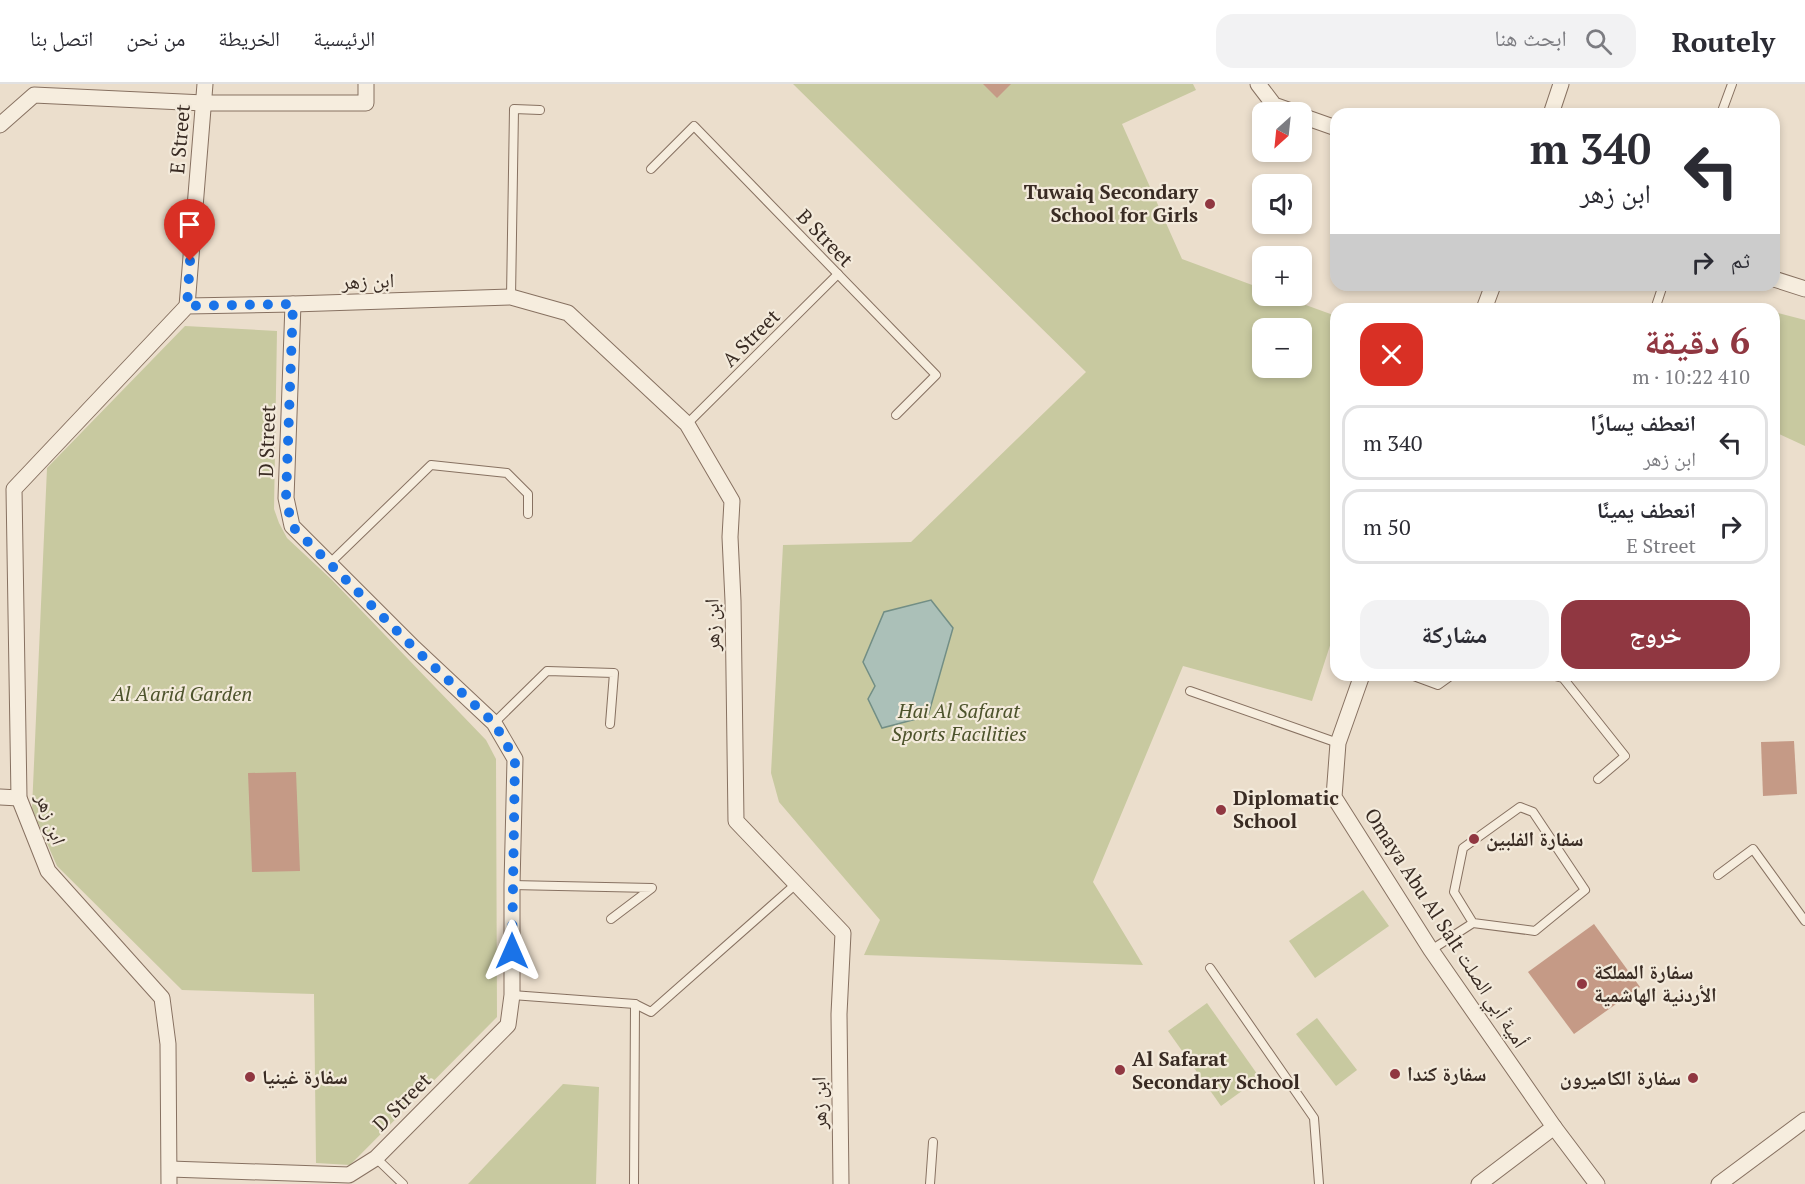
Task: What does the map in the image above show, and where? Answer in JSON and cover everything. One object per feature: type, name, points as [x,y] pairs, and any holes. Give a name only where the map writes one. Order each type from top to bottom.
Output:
[{"type":"street","name":"E Street","points":[[187,306],[205,84]]},
{"type":"street","points":[[0,125],[34,90],[204,103],[366,103],[366,84]]},
{"type":"street","points":[[1258,84],[1272,102]]},
{"type":"street","points":[[1553,108],[1561,84]]},
{"type":"street","points":[[1312,120],[1330,126]]},
{"type":"street","points":[[1780,281],[1805,289]]},
{"type":"street","name":"ابن زهر","points":[[169,1177],[168,1044],[162,998],[48,871],[19,798],[7,489],[187,306],[511,297],[568,313],[687,424],[732,501],[730,537],[736,821],[843,933],[839,1014],[841,1184]]},
{"type":"street","name":"D Street","points":[[169,1177],[349,1175],[376,1158],[508,1025],[512,995],[515,759],[494,723],[292,526],[286,498],[293,304]]},
{"type":"street","name":"Omaya Abu Al Salt أمية أبي الصلت","points":[[1360,681],[1338,742],[1334,797],[1431,950],[1554,1127],[1597,1184]]},
{"type":"street","points":[[0,797],[19,798]]},
{"type":"street","points":[[1719,1184],[1805,1120]]},
{"type":"street","points":[[1479,1184],[1554,1127]]},
{"type":"lane","points":[[1723,108],[1732,84]]},
{"type":"lane","points":[[511,297],[514,109],[540,110]]},
{"type":"lane","name":"B Street","points":[[651,169],[694,126],[936,375],[896,415]]},
{"type":"lane","name":"A Street","points":[[687,424],[838,274]]},
{"type":"lane","points":[[329,564],[431,465],[507,473],[528,494],[528,514]]},
{"type":"lane","points":[[494,723],[547,670],[614,673],[610,724]]},
{"type":"lane","points":[[1427,681],[1438,685],[1444,681]]},
{"type":"lane","points":[[1565,681],[1624,756],[1598,779]]},
{"type":"lane","points":[[1190,691],[1338,742]]},
{"type":"lane","points":[[1431,950],[1473,922],[1535,931],[1586,890],[1533,812],[1520,807],[1463,848],[1454,892],[1473,922]]},
{"type":"lane","points":[[1718,876],[1753,849],[1805,921]]},
{"type":"lane","points":[[512,995],[635,1004],[651,1012],[796,884]]},
{"type":"lane","points":[[512,885],[652,888],[611,919]]},
{"type":"lane","points":[[1210,968],[1314,1118],[1319,1184]]},
{"type":"lane","points":[[634,1184],[635,1004]]},
{"type":"lane","points":[[930,1184],[933,1142]]},
{"type":"lane","points":[[376,1158],[403,1184]]},
{"type":"green space","name":"Hai Al Safarat Sports Facilities","points":[[793,84],[1193,84],[1196,90],[1122,124],[1182,259],[1252,285],[1252,306],[1308,306],[1330,314],[1330,646],[1312,701],[1183,666],[1093,882],[1143,965],[864,955],[880,920],[779,802],[771,773],[783,545],[911,542],[1086,372]]},
{"type":"green space","points":[[1780,314],[1805,320],[1805,446],[1780,434]]},
{"type":"green space","name":"Al A'arid Garden","points":[[185,326],[277,331],[274,509],[279,523],[287,538],[332,580],[486,740],[496,759],[497,1017],[350,1165],[316,1163],[314,994],[182,990],[57,866],[32,809],[47,468]]},
{"type":"green space","points":[[1363,890],[1389,926],[1315,978],[1289,941]]},
{"type":"green space","points":[[1207,1003],[1260,1078],[1221,1106],[1168,1031]]},
{"type":"green space","points":[[1317,1018],[1357,1070],[1336,1086],[1296,1034]]},
{"type":"green space","points":[[563,1084],[599,1087],[596,1184],[468,1184]]},
{"type":"shaded area","points":[[931,600],[953,628],[928,716],[882,728],[868,699],[875,686],[863,662],[884,612]]},
{"type":"building","points":[[983,84],[1011,84],[997,98]]},
{"type":"building","points":[[1794,741],[1797,794],[1763,796],[1761,742]]},
{"type":"building","points":[[296,772],[300,871],[252,872],[248,773]]},
{"type":"building","points":[[1594,924],[1640,987],[1574,1034],[1528,972]]},
{"type":"place","name":"Tuwaiq Secondary School for Girls","points":[[1210,204]]},
{"type":"place","name":"Diplomatic School","points":[[1221,810]]},
{"type":"place","name":"سفارة الفلبين","points":[[1474,839]]},
{"type":"place","name":"سفارة المملكة الأردنية الهاشمية","points":[[1582,984]]},
{"type":"place","name":"Al Safarat Secondary School","points":[[1120,1070]]},
{"type":"place","name":"سفارة كندا","points":[[1395,1074]]},
{"type":"place","name":"سفارة غينيا","points":[[250,1077]]},
{"type":"place","name":"سفارة الكاميرون","points":[[1693,1078]]},
{"type":"route","points":[[190,261],[187,306],[293,304],[286,498],[292,526],[414,648],[494,723],[515,759],[512,951]]}]
